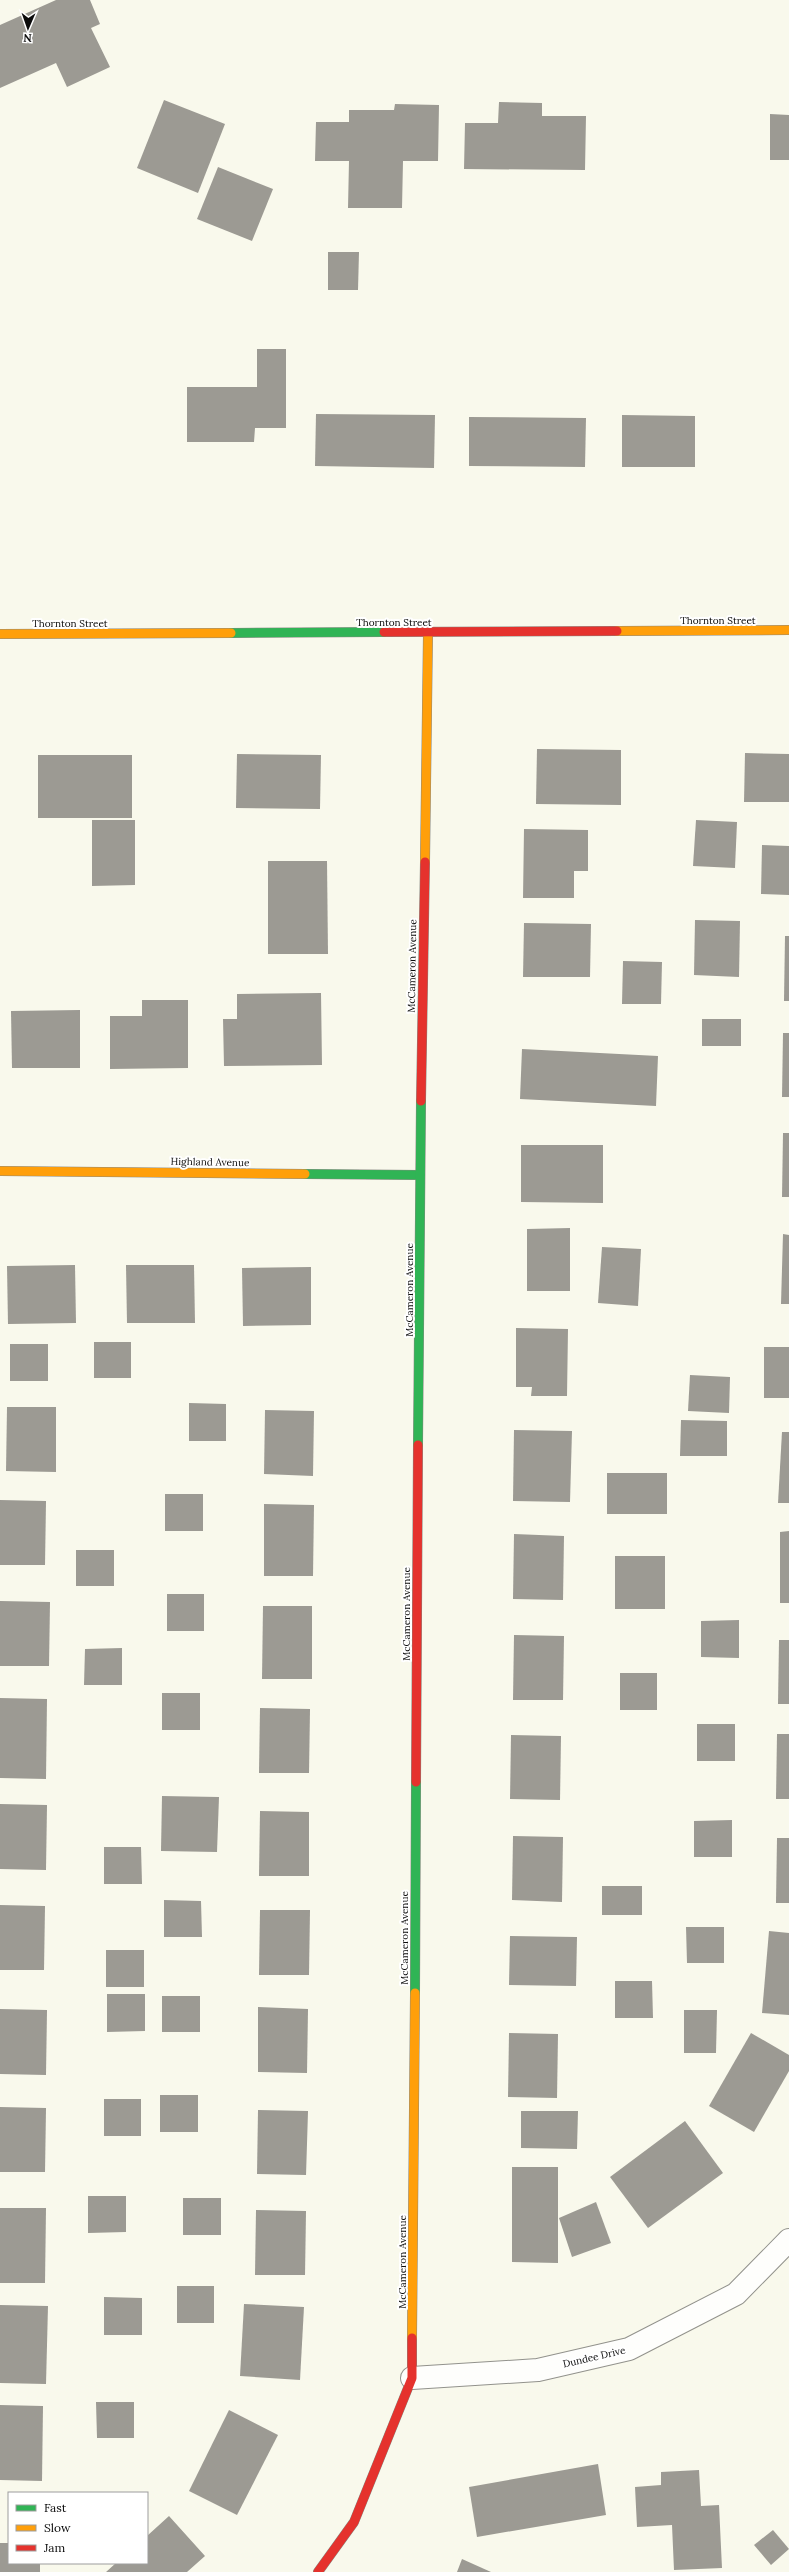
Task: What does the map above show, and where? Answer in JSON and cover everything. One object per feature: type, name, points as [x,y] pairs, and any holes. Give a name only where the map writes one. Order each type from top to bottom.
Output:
[{"type":"street","name":"Thornton Street","points":[[0,634],[789,630]]},
{"type":"street","name":"McCameron Avenue","points":[[318,2572],[354,2522],[412,2378],[420,1175],[428,633]]},
{"type":"street","name":"Highland Avenue","points":[[0,1171],[420,1175]]},
{"type":"street","name":"Dundee Drive","points":[[412,2378],[538,2370],[629,2349],[736,2294],[789,2240]]},
{"type":"building","points":[[56,0],[90,0],[100,24],[91,28],[110,67],[67,87],[56,63],[0,88],[0,25]]},
{"type":"building","points":[[164,100],[225,124],[198,193],[137,168]]},
{"type":"building","points":[[499,102],[542,103],[542,116],[586,116],[585,170],[464,169],[465,123],[498,123]]},
{"type":"building","points":[[395,104],[439,105],[438,161],[403,161],[402,208],[348,208],[349,161],[315,161],[316,122],[349,122],[349,110],[394,110]]},
{"type":"building","points":[[770,114],[789,115],[789,160],[770,160]]},
{"type":"building","points":[[218,167],[273,189],[252,241],[197,219]]},
{"type":"building","points":[[328,252],[359,252],[358,290],[328,290]]},
{"type":"building","points":[[257,349],[286,349],[286,428],[255,428],[254,442],[187,442],[187,387],[257,387]]},
{"type":"building","points":[[316,414],[435,415],[434,468],[315,466]]},
{"type":"building","points":[[622,415],[695,416],[695,467],[622,467]]},
{"type":"building","points":[[469,417],[586,418],[585,467],[469,466]]},
{"type":"building","points":[[537,749],[621,750],[621,805],[536,804]]},
{"type":"building","points":[[745,753],[789,754],[789,802],[744,802]]},
{"type":"building","points":[[237,754],[321,755],[320,809],[236,808]]},
{"type":"building","points":[[38,755],[132,755],[132,818],[38,818]]},
{"type":"building","points":[[92,820],[135,820],[135,885],[92,886]]},
{"type":"building","points":[[696,820],[737,822],[735,868],[693,866]]},
{"type":"building","points":[[524,829],[588,830],[588,871],[574,871],[574,898],[523,898]]},
{"type":"building","points":[[762,845],[789,846],[789,895],[761,894]]},
{"type":"building","points":[[268,861],[327,861],[328,954],[268,954]]},
{"type":"building","points":[[695,920],[740,921],[739,977],[694,975]]},
{"type":"building","points":[[524,923],[591,924],[590,977],[523,977]]},
{"type":"building","points":[[785,936],[789,936],[789,1001],[784,1001]]},
{"type":"building","points":[[623,961],[662,962],[661,1004],[622,1004]]},
{"type":"building","points":[[321,993],[322,1065],[224,1066],[223,1019],[237,1019],[237,994]]},
{"type":"building","points":[[142,1000],[188,1000],[188,1068],[110,1069],[110,1016],[142,1016]]},
{"type":"building","points":[[80,1010],[80,1068],[12,1068],[11,1011]]},
{"type":"building","points":[[702,1019],[741,1019],[741,1046],[702,1046]]},
{"type":"building","points":[[783,1033],[789,1033],[789,1097],[782,1097]]},
{"type":"building","points":[[522,1049],[658,1056],[656,1106],[520,1099]]},
{"type":"building","points":[[783,1133],[789,1133],[789,1197],[782,1197]]},
{"type":"building","points":[[521,1145],[603,1145],[603,1203],[521,1202]]},
{"type":"building","points":[[570,1228],[570,1291],[527,1291],[527,1229]]},
{"type":"building","points":[[783,1234],[789,1235],[789,1304],[781,1304]]},
{"type":"building","points":[[602,1247],[641,1249],[638,1306],[598,1303]]},
{"type":"building","points":[[75,1265],[76,1323],[8,1324],[7,1266]]},
{"type":"building","points":[[126,1265],[194,1265],[195,1323],[127,1323]]},
{"type":"building","points":[[311,1267],[311,1325],[243,1326],[242,1268]]},
{"type":"building","points":[[516,1328],[568,1329],[567,1396],[531,1396],[532,1387],[516,1387]]},
{"type":"building","points":[[94,1342],[131,1342],[131,1378],[94,1378]]},
{"type":"building","points":[[10,1344],[48,1344],[48,1381],[10,1381]]},
{"type":"building","points":[[764,1347],[789,1347],[789,1398],[764,1398]]},
{"type":"building","points":[[690,1375],[730,1377],[729,1413],[688,1411]]},
{"type":"building","points":[[189,1403],[226,1404],[226,1441],[189,1441]]},
{"type":"building","points":[[7,1407],[56,1407],[56,1472],[6,1471]]},
{"type":"building","points":[[265,1410],[314,1411],[313,1476],[264,1474]]},
{"type":"building","points":[[681,1420],[727,1421],[727,1456],[680,1456]]},
{"type":"building","points":[[514,1430],[572,1431],[570,1502],[513,1501]]},
{"type":"building","points":[[782,1432],[789,1432],[789,1503],[778,1503]]},
{"type":"building","points":[[607,1473],[667,1473],[667,1514],[607,1514]]},
{"type":"building","points":[[165,1494],[203,1494],[203,1531],[165,1531]]},
{"type":"building","points":[[0,1500],[46,1501],[45,1565],[0,1565]]},
{"type":"building","points":[[264,1504],[314,1505],[313,1576],[264,1576]]},
{"type":"building","points":[[789,1531],[789,1603],[780,1603],[780,1532]]},
{"type":"building","points":[[514,1534],[564,1536],[563,1600],[513,1599]]},
{"type":"building","points":[[76,1550],[114,1550],[114,1586],[76,1586]]},
{"type":"building","points":[[615,1556],[665,1556],[665,1609],[615,1609]]},
{"type":"building","points":[[167,1594],[204,1594],[204,1631],[167,1631]]},
{"type":"building","points":[[0,1601],[50,1602],[49,1666],[0,1666]]},
{"type":"building","points":[[263,1606],[312,1606],[312,1679],[262,1679]]},
{"type":"building","points":[[739,1620],[739,1658],[701,1657],[701,1621]]},
{"type":"building","points":[[514,1635],[564,1636],[563,1700],[513,1700]]},
{"type":"building","points":[[779,1640],[789,1640],[789,1704],[778,1704]]},
{"type":"building","points":[[122,1648],[122,1685],[84,1685],[85,1649]]},
{"type":"building","points":[[620,1673],[657,1673],[657,1710],[620,1710]]},
{"type":"building","points":[[162,1693],[200,1693],[200,1730],[162,1730]]},
{"type":"building","points":[[0,1698],[47,1699],[46,1779],[0,1778]]},
{"type":"building","points":[[260,1708],[310,1709],[309,1773],[259,1773]]},
{"type":"building","points":[[697,1724],[735,1724],[735,1761],[697,1761]]},
{"type":"building","points":[[777,1734],[789,1734],[789,1799],[776,1799]]},
{"type":"building","points":[[511,1735],[561,1736],[560,1800],[510,1799]]},
{"type":"building","points":[[162,1796],[219,1797],[217,1852],[161,1851]]},
{"type":"building","points":[[0,1804],[47,1805],[46,1870],[0,1869]]},
{"type":"building","points":[[260,1811],[309,1812],[309,1876],[259,1876]]},
{"type":"building","points":[[732,1820],[732,1857],[694,1857],[694,1821]]},
{"type":"building","points":[[513,1836],[563,1837],[562,1902],[512,1900]]},
{"type":"building","points":[[777,1838],[789,1838],[789,1903],[776,1903]]},
{"type":"building","points":[[104,1847],[141,1847],[142,1884],[104,1884]]},
{"type":"building","points":[[602,1886],[642,1886],[642,1915],[602,1915]]},
{"type":"building","points":[[164,1900],[201,1901],[202,1937],[164,1937]]},
{"type":"building","points":[[0,1905],[45,1906],[44,1970],[0,1970]]},
{"type":"building","points":[[260,1910],[310,1910],[309,1975],[259,1975]]},
{"type":"building","points":[[686,1927],[724,1927],[724,1963],[687,1963]]},
{"type":"building","points":[[769,1931],[789,1933],[789,2015],[762,2013]]},
{"type":"building","points":[[510,1936],[577,1937],[576,1986],[509,1985]]},
{"type":"building","points":[[106,1950],[144,1950],[144,1987],[106,1987]]},
{"type":"building","points":[[615,1981],[652,1981],[653,2018],[615,2018]]},
{"type":"building","points":[[107,1994],[145,1994],[145,2031],[107,2032]]},
{"type":"building","points":[[162,1996],[200,1996],[200,2032],[162,2032]]},
{"type":"building","points":[[258,2007],[308,2009],[307,2073],[258,2072]]},
{"type":"building","points":[[0,2009],[47,2010],[46,2075],[0,2074]]},
{"type":"building","points":[[684,2010],[717,2010],[716,2053],[684,2053]]},
{"type":"building","points":[[509,2033],[558,2034],[557,2098],[508,2097]]},
{"type":"building","points":[[751,2033],[789,2055],[789,2071],[754,2132],[709,2106]]},
{"type":"building","points":[[160,2095],[198,2095],[198,2132],[160,2132]]},
{"type":"building","points":[[104,2099],[141,2099],[141,2136],[104,2136]]},
{"type":"building","points":[[0,2107],[46,2108],[45,2172],[0,2172]]},
{"type":"building","points":[[258,2110],[308,2111],[306,2175],[257,2174]]},
{"type":"building","points":[[521,2111],[578,2111],[577,2149],[521,2148]]},
{"type":"building","points":[[685,2121],[723,2173],[648,2228],[610,2177]]},
{"type":"building","points":[[512,2167],[558,2167],[558,2263],[512,2262]]},
{"type":"building","points":[[88,2196],[126,2196],[126,2232],[88,2233]]},
{"type":"building","points":[[183,2198],[221,2198],[221,2235],[183,2235]]},
{"type":"building","points":[[596,2202],[611,2243],[572,2257],[559,2218]]},
{"type":"building","points":[[0,2208],[46,2208],[45,2283],[0,2283]]},
{"type":"building","points":[[256,2210],[306,2211],[305,2275],[255,2275]]},
{"type":"building","points":[[177,2286],[214,2286],[214,2323],[177,2323]]},
{"type":"building","points":[[104,2297],[142,2298],[142,2335],[104,2335]]},
{"type":"building","points":[[244,2304],[304,2307],[300,2380],[240,2376]]},
{"type":"building","points":[[0,2305],[48,2306],[46,2384],[0,2383]]},
{"type":"building","points":[[96,2402],[134,2402],[134,2438],[97,2438]]},
{"type":"building","points":[[0,2405],[43,2406],[42,2481],[0,2480]]},
{"type":"building","points":[[229,2410],[278,2435],[237,2515],[189,2491]]},
{"type":"building","points":[[598,2464],[606,2515],[477,2537],[469,2487]]},
{"type":"building","points":[[699,2470],[701,2506],[719,2505],[722,2568],[674,2570],[672,2525],[637,2527],[635,2487],[661,2485],[661,2472]]},
{"type":"building","points":[[169,2516],[205,2556],[187,2572],[106,2572],[115,2564],[148,2564],[148,2535]]},
{"type":"building","points":[[773,2530],[789,2549],[771,2565],[754,2545]]},
{"type":"building","points":[[0,2543],[8,2543],[8,2564],[40,2564],[40,2572],[0,2572]]},
{"type":"building","points":[[462,2559],[491,2572],[457,2572]]},
{"type":"traffic: fast","points":[[231,633],[384,632]]},
{"type":"traffic: fast","points":[[418,1445],[421,1101]]},
{"type":"traffic: fast","points":[[305,1174],[420,1175]]},
{"type":"traffic: fast","points":[[415,1993],[416,1782]]},
{"type":"traffic: slow","points":[[617,631],[789,630]]},
{"type":"traffic: slow","points":[[0,634],[231,633]]},
{"type":"traffic: slow","points":[[425,862],[428,633]]},
{"type":"traffic: slow","points":[[0,1171],[305,1174]]},
{"type":"traffic: slow","points":[[412,2338],[415,1993]]},
{"type":"traffic: jam","points":[[384,632],[617,631]]},
{"type":"traffic: jam","points":[[421,1101],[425,862]]},
{"type":"traffic: jam","points":[[416,1782],[418,1445]]},
{"type":"traffic: jam","points":[[318,2572],[354,2522],[412,2378],[412,2338]]}]
